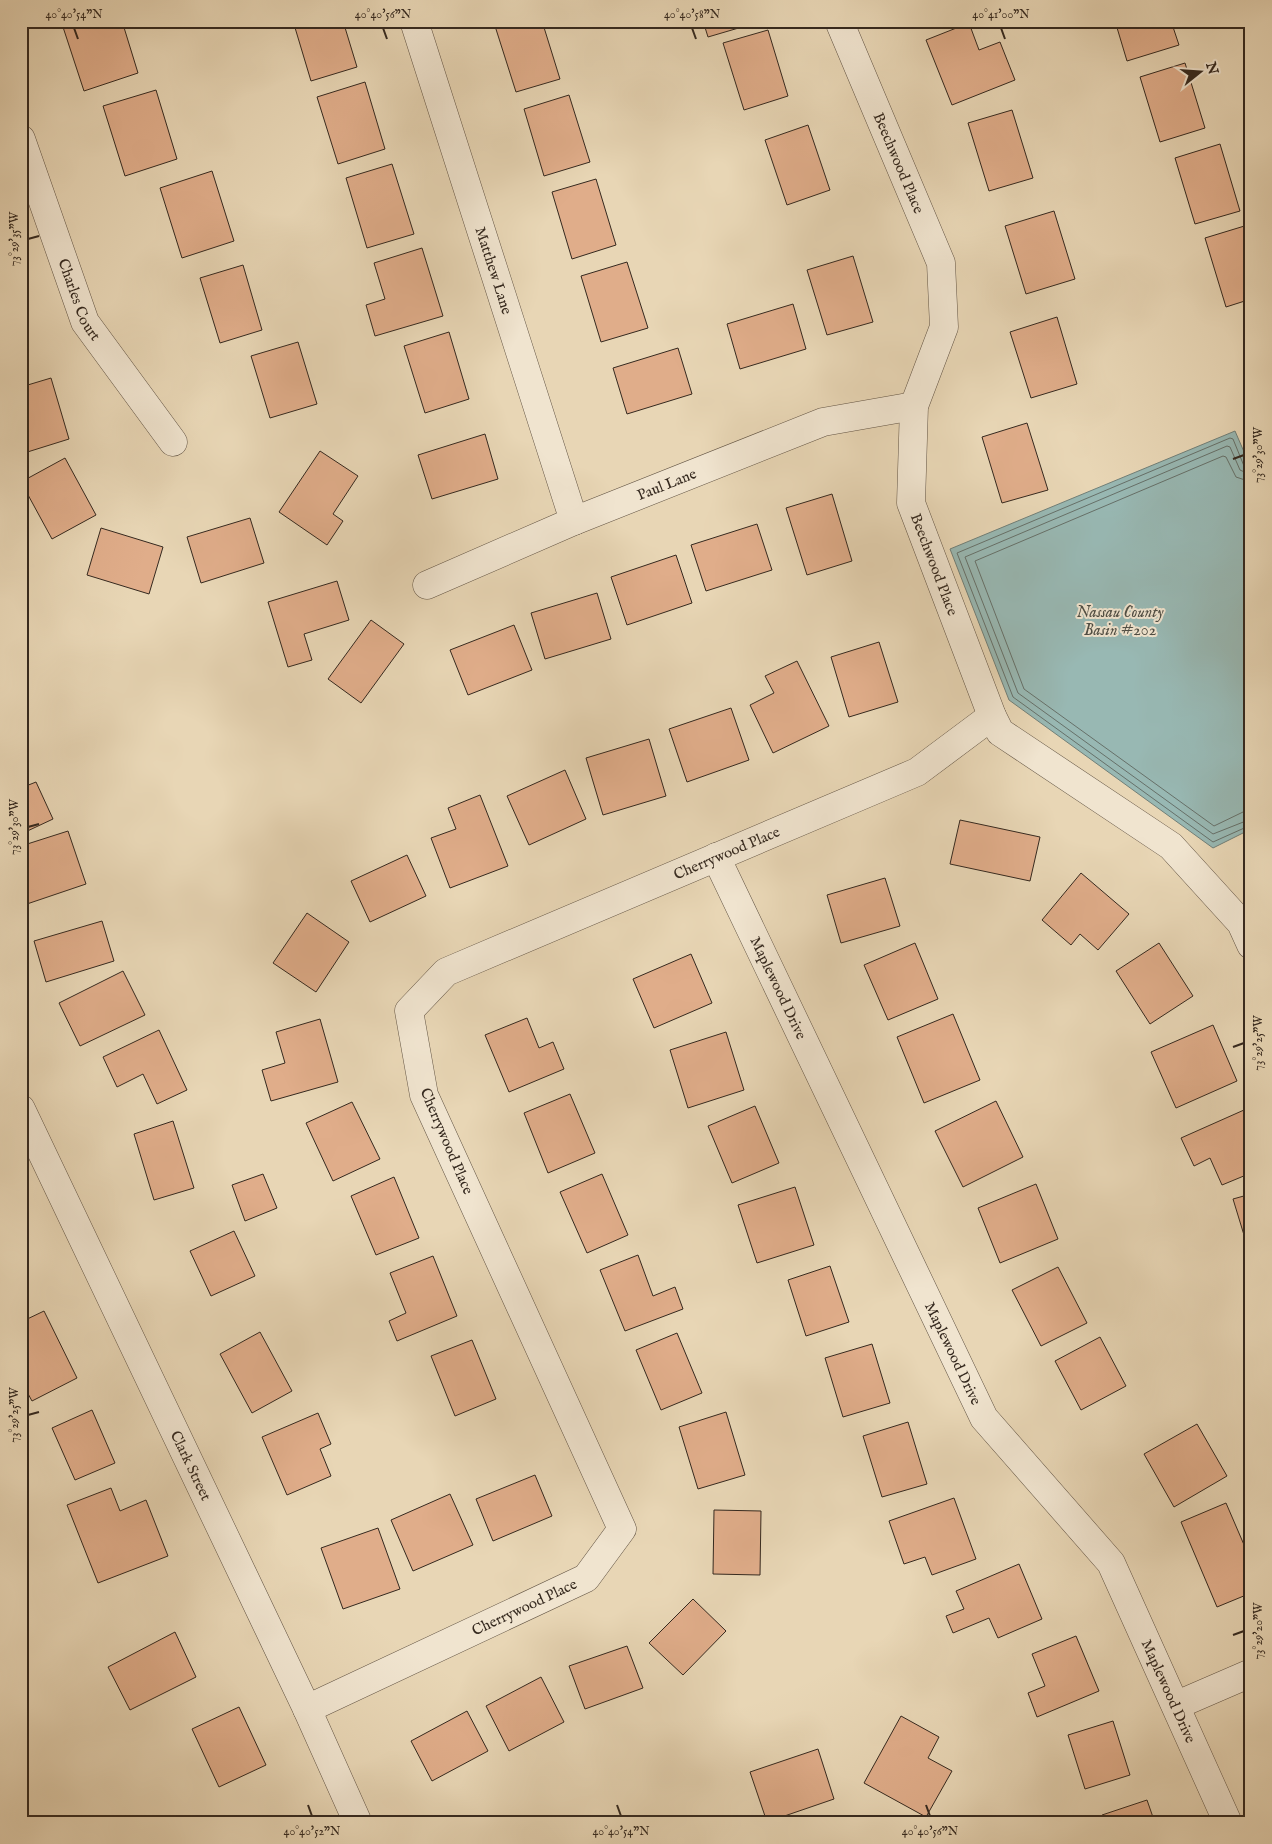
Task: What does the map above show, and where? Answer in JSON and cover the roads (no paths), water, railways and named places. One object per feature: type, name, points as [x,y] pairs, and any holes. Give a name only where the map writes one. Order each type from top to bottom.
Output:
[{"type":"street","name":"Matthew Lane","points":[[414,21],[574,521]]},
{"type":"street","name":"Beechwood Place","points":[[839,21],[941,264],[944,327],[914,406],[911,503],[992,716],[1000,732],[1171,846],[1241,923],[1251,945]]},
{"type":"street","name":"Charles Court","points":[[21,139],[85,322],[172,442]]},
{"type":"street","name":"Paul Lane","points":[[427,585],[574,521],[823,422],[914,406]]},
{"type":"street","name":"Cherrywood Place","points":[[307,1709],[586,1578],[622,1529],[424,1095],[409,1011],[446,972],[917,772],[992,716]]},
{"type":"street","name":"Maplewood Drive","points":[[716,857],[984,1418],[1111,1562],[1177,1705],[1228,1823]]},
{"type":"street","name":"Clark Street","points":[[21,1109],[307,1709],[358,1823]]},
{"type":"street","points":[[1177,1705],[1251,1673]]},
{"type":"water","name":"Nassau County Basin #202","points":[[1235,431],[1251,468],[1251,829],[1213,848],[1009,700],[950,549]]}]
